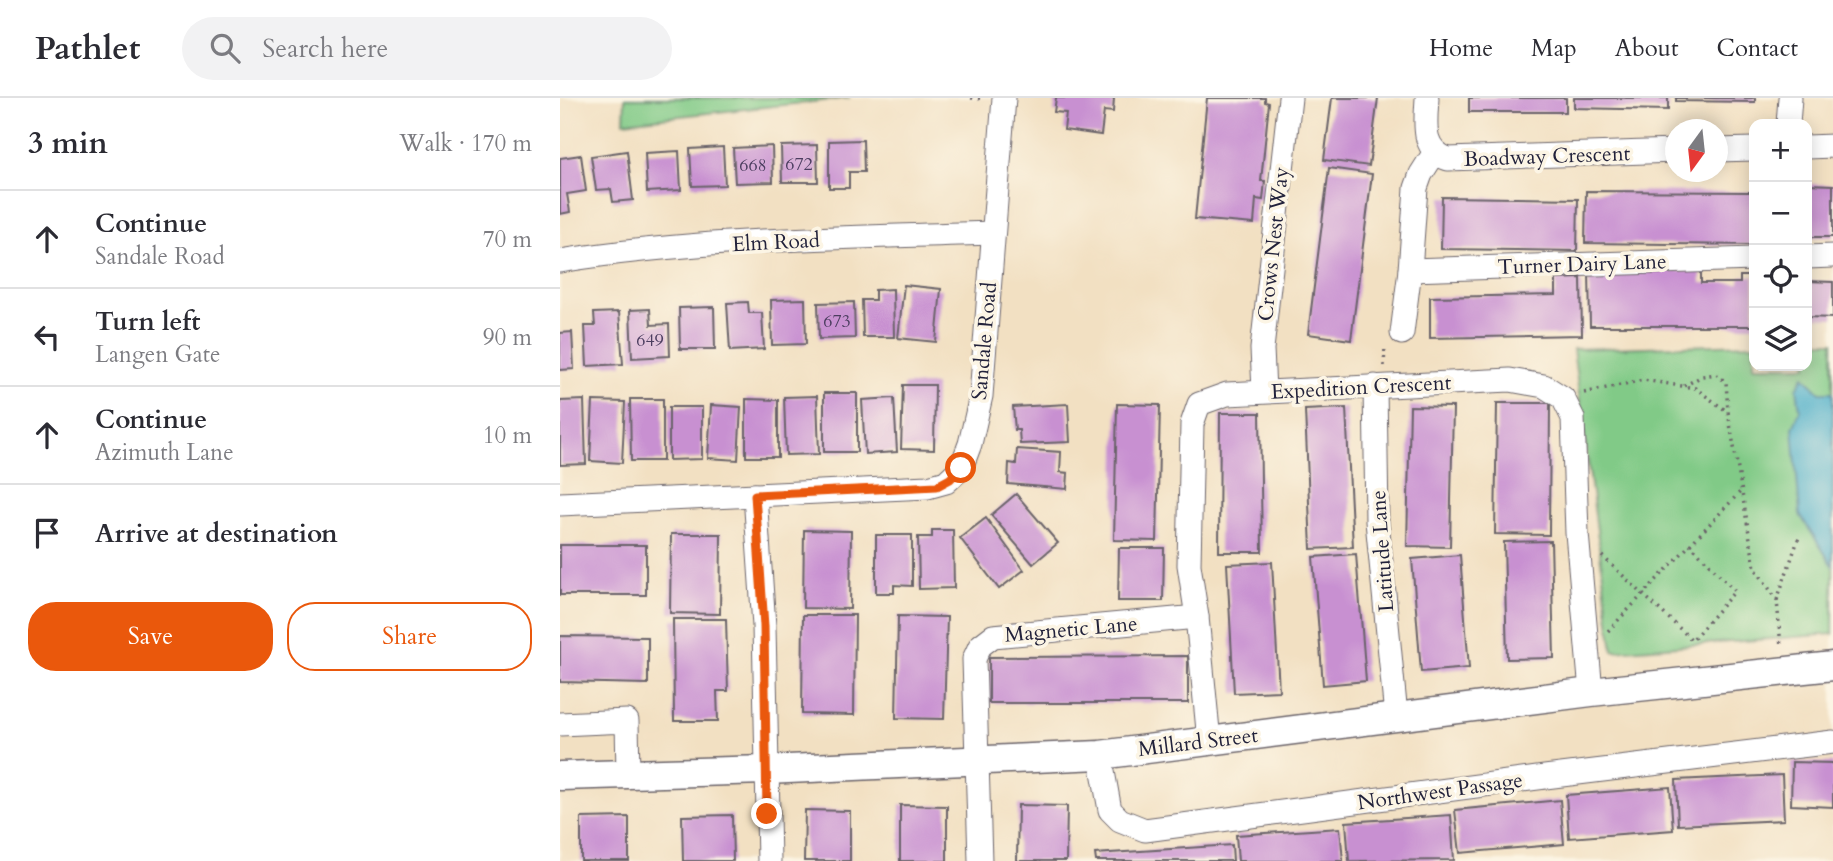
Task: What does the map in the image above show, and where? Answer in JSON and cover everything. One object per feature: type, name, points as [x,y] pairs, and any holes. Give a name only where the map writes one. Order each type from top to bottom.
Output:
[{"type":"street","name":"Sandale Road","points":[[560,503],[928,487],[942,484],[954,476],[966,457],[984,383],[992,233],[1004,98]]},
{"type":"street","name":"Crows Nest Way","points":[[1264,391],[1262,349],[1290,98]]},
{"type":"street","name":"Boadway Crescent","points":[[1427,98],[1425,134],[1428,143],[1435,152],[1453,160],[1665,152]]},
{"type":"street","points":[[1788,119],[1790,98]]},
{"type":"street","points":[[1812,147],[1833,146]]},
{"type":"street","points":[[1728,150],[1749,149]]},
{"type":"street","points":[[1402,333],[1416,188],[1421,174],[1435,152]]},
{"type":"street","name":"Elm Road","points":[[560,261],[629,250],[992,233]]},
{"type":"street","points":[[1812,257],[1833,256]]},
{"type":"street","name":"Turner Dairy Lane","points":[[1410,270],[1749,259]]},
{"type":"street","name":"Expedition Crescent","points":[[1209,741],[1189,565],[1192,424],[1199,404],[1227,394],[1264,391],[1510,380],[1544,386],[1563,398]]},
{"type":"street","name":"Latitude Lane","points":[[1379,386],[1377,521],[1396,716]]},
{"type":"street","points":[[1563,398],[1573,418],[1577,533],[1591,692]]},
{"type":"street","points":[[755,495],[764,626],[769,861]]},
{"type":"street","name":"Magnetic Lane","points":[[980,861],[974,659],[980,646],[993,636],[1197,617]]},
{"type":"street","name":"Millard Street","points":[[560,776],[1100,755],[1591,692],[1833,666]]},
{"type":"street","points":[[560,724],[626,721],[628,774]]},
{"type":"street","name":"Northwest Passage","points":[[1100,755],[1110,810],[1120,820],[1145,830],[1833,741]]},
{"type":"path","points":[[1379,386],[1386,331],[1402,333]]},
{"type":"path","points":[[1684,386],[1702,376],[1716,374],[1726,382],[1728,412],[1755,568],[1777,600]]},
{"type":"path","points":[[1563,398],[1643,380],[1695,388],[1728,412]]},
{"type":"path","points":[[1587,652],[1742,490]]},
{"type":"path","points":[[1577,533],[1692,640],[1735,591],[1690,544]]},
{"type":"path","points":[[1784,670],[1777,600],[1799,537]]},
{"type":"green space","points":[[625,98],[850,98],[624,122]]},
{"type":"green space","points":[[1812,342],[1833,342],[1833,634],[1613,651],[1573,349],[1749,344],[1749,371],[1812,371]]},
{"type":"water","points":[[1804,376],[1820,392],[1833,392],[1833,566],[1800,515],[1793,428],[1800,410],[1797,388]]},
{"type":"building","points":[[1056,98],[1114,98],[1113,112],[1104,111],[1101,135],[1064,130],[1066,113],[1054,112]]},
{"type":"building","points":[[1207,98],[1265,98],[1265,102],[1269,103],[1261,181],[1265,181],[1263,200],[1256,199],[1254,224],[1195,219]]},
{"type":"building","points":[[1332,98],[1378,98],[1369,166],[1324,160]]},
{"type":"building","points":[[1469,98],[1566,98],[1566,112],[1469,112]]},
{"type":"building","points":[[1574,98],[1668,98],[1668,110],[1574,108]]},
{"type":"building","points":[[1676,98],[1755,98],[1755,102],[1676,101]]},
{"type":"building","points":[[863,140],[864,172],[849,172],[849,188],[829,188],[829,141]]},
{"type":"building","points":[[817,145],[818,182],[782,182],[781,146]]},
{"type":"building","points":[[772,146],[773,182],[735,183],[733,148]]},
{"type":"building","points":[[723,147],[725,185],[692,186],[690,149]]},
{"type":"building","points":[[627,151],[633,200],[613,202],[611,189],[596,190],[591,156]]},
{"type":"building","points":[[679,151],[681,190],[647,192],[645,153]]},
{"type":"building","points":[[581,155],[586,191],[567,194],[570,212],[560,214],[560,158]]},
{"type":"building","points":[[1329,168],[1372,174],[1351,340],[1308,334]]},
{"type":"building","points":[[1812,184],[1833,185],[1833,237],[1812,237]]},
{"type":"building","points":[[1586,191],[1749,192],[1749,245],[1585,243]]},
{"type":"building","points":[[1442,197],[1578,199],[1577,251],[1441,249]]},
{"type":"building","points":[[1589,271],[1701,271],[1701,283],[1740,283],[1740,276],[1749,276],[1749,326],[1590,326]]},
{"type":"building","points":[[1581,278],[1582,335],[1430,338],[1430,297],[1556,295],[1556,279]]},
{"type":"building","points":[[1812,281],[1833,282],[1833,318],[1812,317]]},
{"type":"building","points":[[904,285],[941,289],[936,342],[898,338]]},
{"type":"building","points":[[893,289],[894,337],[863,337],[862,300],[875,300],[875,290]]},
{"type":"building","points":[[805,299],[806,344],[772,345],[771,300]]},
{"type":"building","points":[[748,302],[749,313],[762,313],[764,349],[730,351],[727,303]]},
{"type":"building","points":[[854,302],[855,338],[819,339],[818,303]]},
{"type":"building","points":[[714,307],[715,349],[680,349],[679,308]]},
{"type":"building","points":[[650,309],[651,325],[669,324],[670,356],[632,358],[630,310]]},
{"type":"building","points":[[619,312],[623,364],[587,366],[585,326],[595,326],[594,313]]},
{"type":"building","points":[[572,332],[574,369],[560,370],[560,333]]},
{"type":"building","points":[[903,385],[935,385],[934,450],[901,449]]},
{"type":"building","points":[[824,393],[857,393],[857,452],[824,452]]},
{"type":"building","points":[[817,396],[819,454],[786,455],[784,397]]},
{"type":"building","points":[[894,398],[897,452],[865,454],[862,400]]},
{"type":"building","points":[[630,399],[663,399],[663,461],[631,461]]},
{"type":"building","points":[[746,399],[778,400],[778,457],[746,457]]},
{"type":"building","points":[[584,400],[586,464],[560,465],[560,401]]},
{"type":"building","points":[[593,401],[625,402],[622,463],[590,461]]},
{"type":"building","points":[[1497,403],[1550,403],[1549,535],[1495,534]]},
{"type":"building","points":[[1068,404],[1070,442],[1020,444],[1019,430],[1015,430],[1013,407]]},
{"type":"building","points":[[1117,404],[1160,405],[1157,541],[1114,540]]},
{"type":"building","points":[[711,405],[741,407],[738,460],[708,458]]},
{"type":"building","points":[[1410,406],[1453,407],[1450,547],[1407,546]]},
{"type":"building","points":[[669,407],[702,407],[702,459],[669,460]]},
{"type":"building","points":[[1346,408],[1353,547],[1311,549],[1305,410]]},
{"type":"building","points":[[1220,413],[1260,413],[1262,552],[1219,552]]},
{"type":"building","points":[[1017,449],[1061,452],[1060,472],[1068,473],[1067,489],[1008,484],[1009,463],[1016,464]]},
{"type":"building","points":[[1016,494],[1058,543],[1033,564],[991,515]]},
{"type":"building","points":[[986,518],[1024,570],[999,589],[960,538]]},
{"type":"building","points":[[804,530],[851,531],[850,609],[803,608]]},
{"type":"building","points":[[932,530],[953,530],[954,588],[919,589],[918,537],[932,537]]},
{"type":"building","points":[[671,534],[721,534],[720,614],[670,613]]},
{"type":"building","points":[[876,535],[912,535],[912,586],[894,585],[894,593],[876,593]]},
{"type":"building","points":[[1551,541],[1554,658],[1507,659],[1504,542]]},
{"type":"building","points":[[560,545],[646,545],[646,595],[560,595]]},
{"type":"building","points":[[1119,548],[1164,548],[1163,601],[1118,601]]},
{"type":"building","points":[[1356,554],[1366,681],[1323,685],[1313,557]]},
{"type":"building","points":[[1460,555],[1469,668],[1421,672],[1412,559]]},
{"type":"building","points":[[1272,562],[1279,691],[1234,693],[1227,564]]},
{"type":"building","points":[[803,615],[855,615],[854,715],[802,714]]},
{"type":"building","points":[[898,616],[947,617],[944,719],[896,718]]},
{"type":"building","points":[[673,619],[726,619],[728,691],[717,691],[718,721],[674,721]]},
{"type":"building","points":[[560,636],[648,637],[648,684],[560,682]]},
{"type":"building","points":[[1188,656],[1188,703],[989,703],[989,657]]},
{"type":"building","points":[[1792,762],[1833,763],[1833,807],[1791,805]]},
{"type":"building","points":[[1782,775],[1784,820],[1678,825],[1676,780]]},
{"type":"building","points":[[1670,787],[1673,830],[1569,838],[1566,795]]},
{"type":"building","points":[[1560,800],[1564,844],[1460,853],[1455,810]]},
{"type":"building","points":[[900,805],[947,806],[947,861],[900,861]]},
{"type":"building","points":[[1018,805],[1067,806],[1066,861],[1017,861]]},
{"type":"building","points":[[805,810],[850,811],[850,861],[804,861]]},
{"type":"building","points":[[732,815],[733,861],[683,861],[682,816]]},
{"type":"building","points":[[1451,815],[1454,860],[1349,861],[1346,822]]},
{"type":"building","points":[[629,817],[629,861],[581,861],[581,818]]},
{"type":"building","points":[[1340,828],[1343,861],[1238,861],[1236,835]]},
{"type":"building","points":[[1232,845],[1233,861],[1096,861],[1095,854]]},
{"type":"route","points":[[767,814],[766,677],[755,495],[937,486],[954,476],[961,468]]}]
